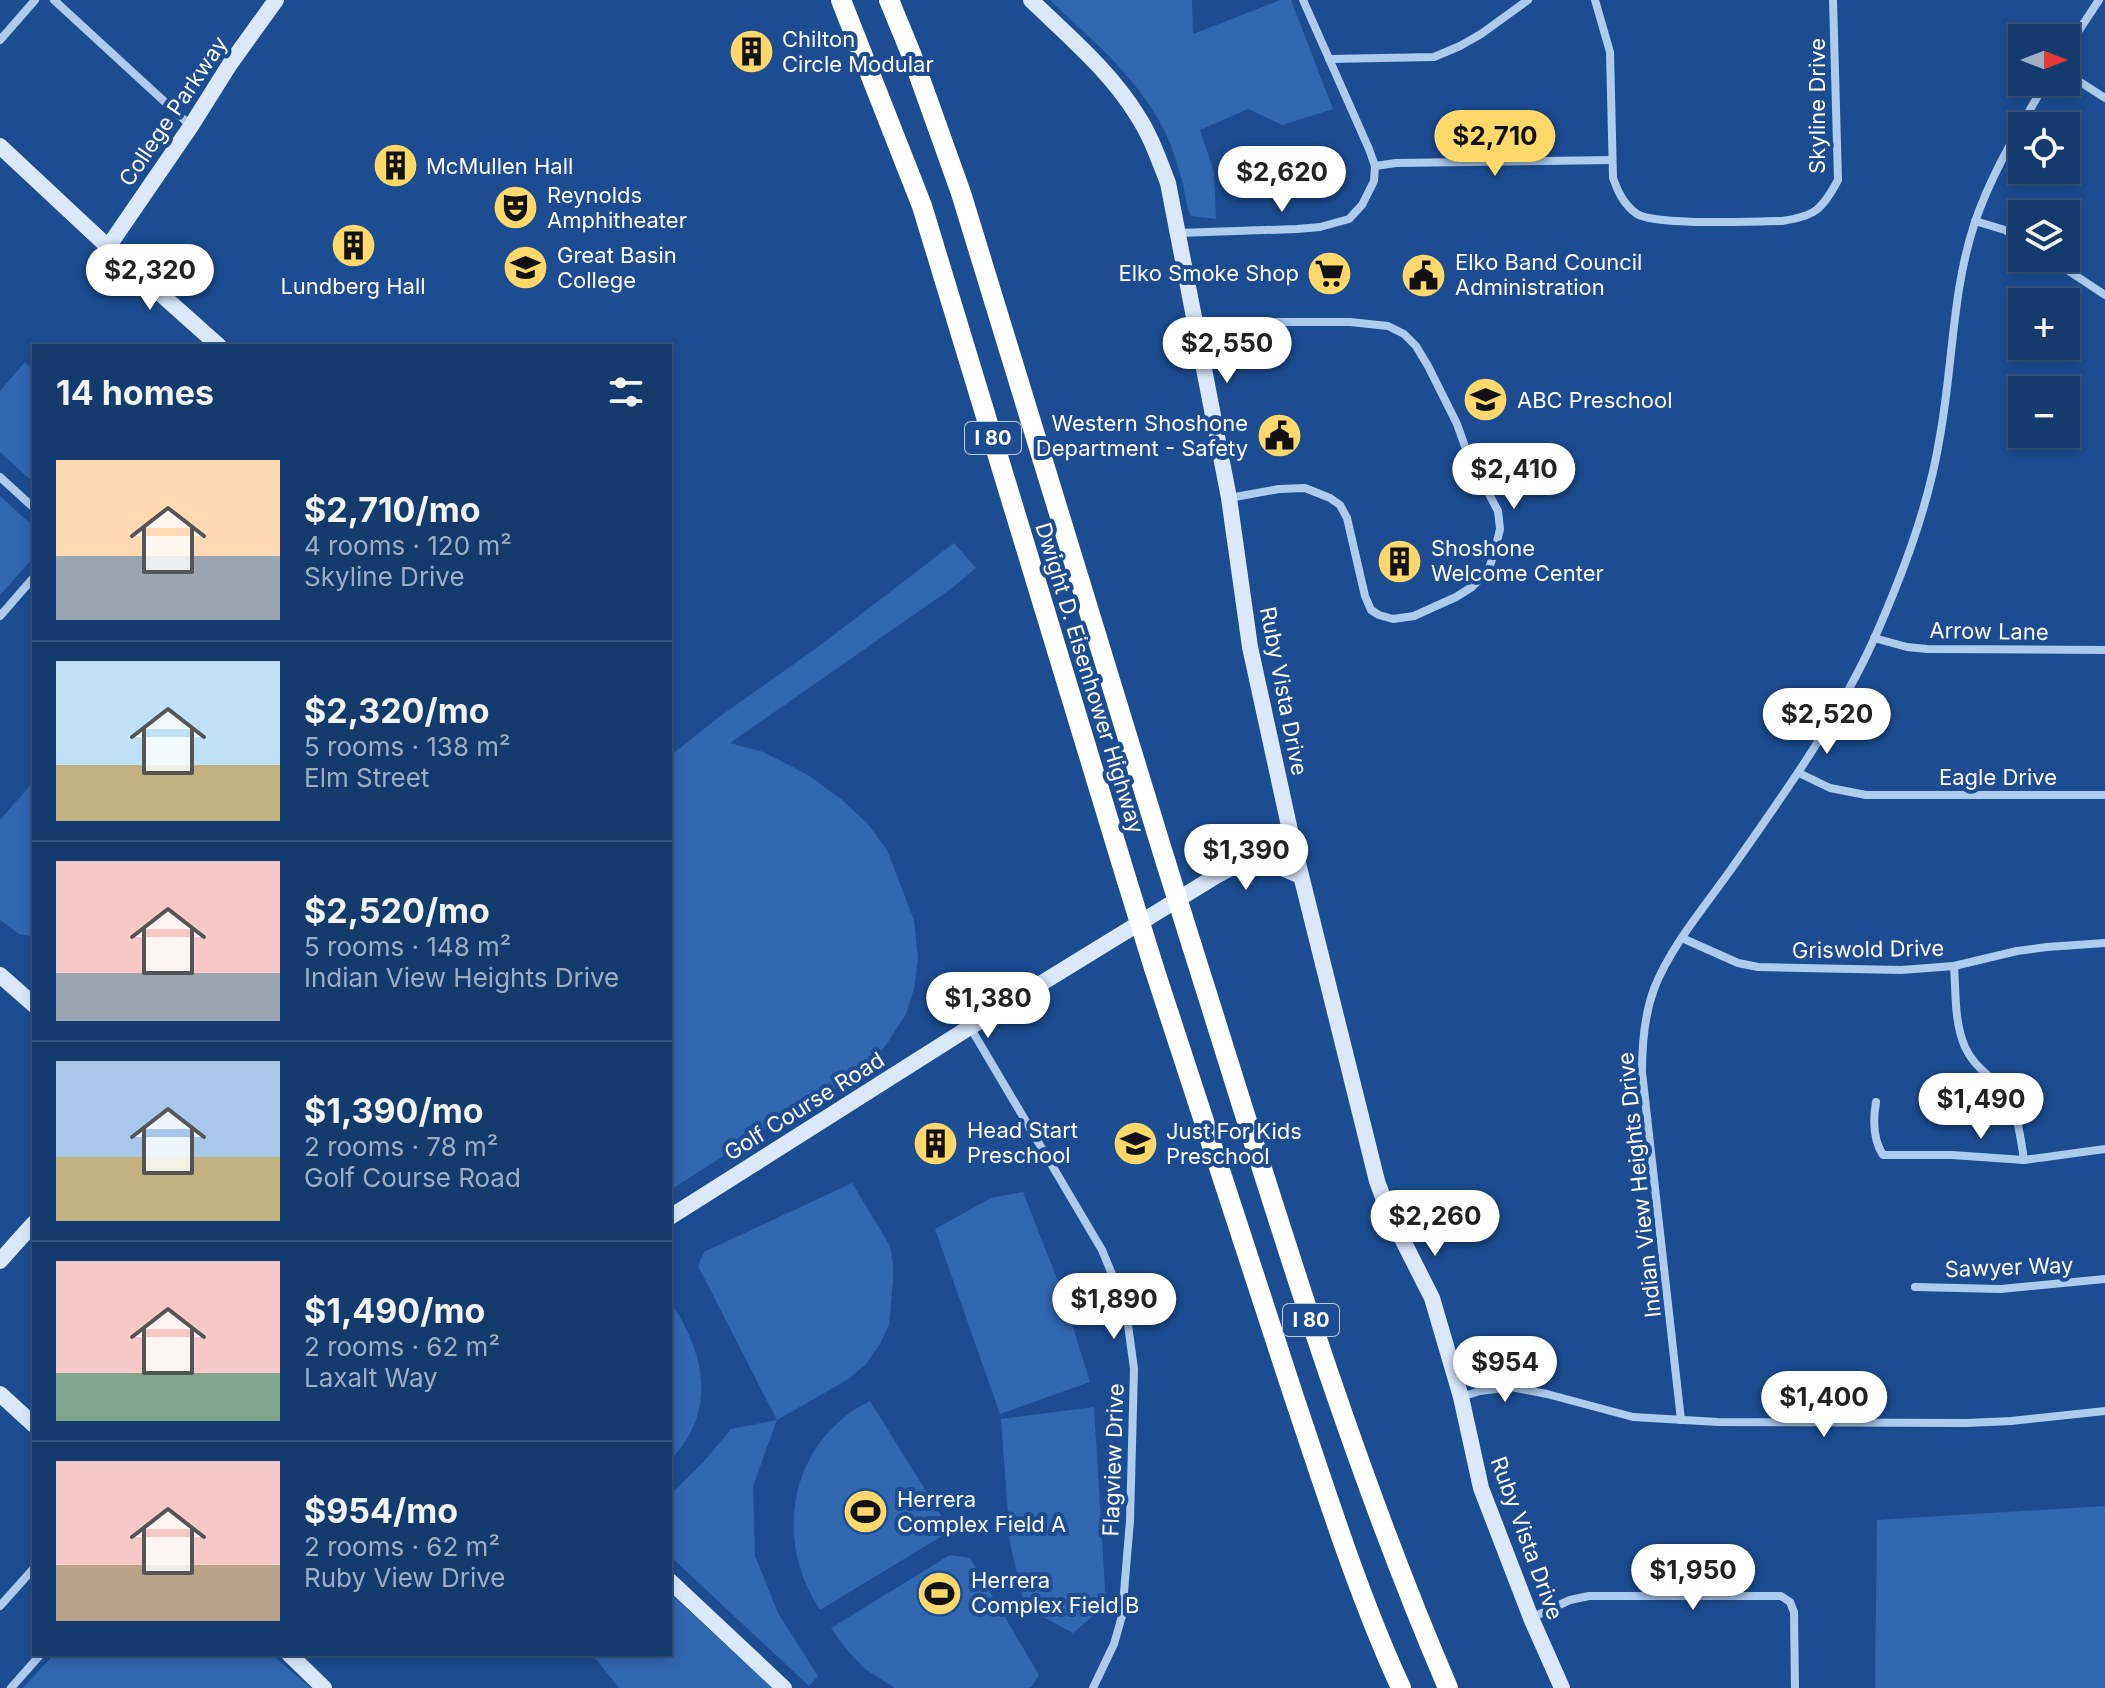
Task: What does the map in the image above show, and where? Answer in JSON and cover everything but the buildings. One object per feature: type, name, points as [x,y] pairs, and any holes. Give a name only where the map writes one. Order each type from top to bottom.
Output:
[{"type":"highway","name":"Dwight D. Eisenhower Highway","points":[[841,0],[922,206],[1154,968],[1323,1482],[1401,1688]]},
{"type":"highway","name":"Dwight D. Eisenhower Highway","points":[[889,0],[961,193],[1291,1259],[1366,1483],[1448,1688]]},
{"type":"street","points":[[0,40],[35,0]]},
{"type":"street","points":[[54,0],[191,126]]},
{"type":"street","name":"College Parkway","points":[[108,247],[276,0]]},
{"type":"street","name":"Ruby Vista Drive","points":[[1031,0],[1106,74],[1138,116],[1155,148],[1168,183],[1229,498],[1250,647],[1291,835],[1377,1181],[1388,1211],[1432,1298],[1461,1397],[1481,1488],[1531,1618],[1562,1688]]},
{"type":"street","points":[[1178,233],[1297,229],[1337,224],[1349,219],[1362,205],[1374,181],[1375,166],[1303,0]]},
{"type":"street","points":[[1329,59],[1434,57],[1481,34],[1528,0]]},
{"type":"street","name":"Skyline Drive","points":[[1595,0],[1610,52],[1612,160],[1618,192],[1626,204],[1635,213],[1656,220],[1782,221],[1814,213],[1831,194],[1838,180],[1833,0]]},
{"type":"street","points":[[2080,29],[2099,0]]},
{"type":"street","points":[[2080,82],[2105,98]]},
{"type":"street","name":"Indian View Heights Drive","points":[[1681,1420],[1642,1072],[1643,1031],[1653,990],[1682,938],[1799,773],[1874,638],[1906,560],[1932,475],[1942,428],[1957,300],[1975,221],[1994,174],[2038,96]]},
{"type":"street","points":[[0,146],[217,344]]},
{"type":"street","points":[[1375,166],[1396,163],[1612,160]]},
{"type":"street","points":[[1975,221],[2008,232]]},
{"type":"street","points":[[2070,272],[2105,295]]},
{"type":"street","points":[[1198,340],[1258,322],[1350,322],[1388,326],[1404,334],[1428,366],[1457,424],[1467,452],[1498,511],[1500,529],[1488,571],[1472,587],[1414,616],[1393,619],[1371,610],[1347,518],[1340,505],[1305,488],[1279,489],[1229,498]]},
{"type":"street","points":[[0,477],[32,506]]},
{"type":"street","points":[[0,616],[32,579]]},
{"type":"street","name":"Arrow Lane","points":[[1874,638],[1927,649],[2105,650]]},
{"type":"street","name":"Eagle Drive","points":[[1799,773],[1830,788],[1866,795],[2105,795]]},
{"type":"street","name":"Golf Course Road","points":[[672,1216],[970,1027],[1190,892],[1291,835]]},
{"type":"street","points":[[1190,892],[1262,864],[1301,876]]},
{"type":"street","name":"Griswold Drive","points":[[1682,938],[1738,963],[1758,967],[1901,970],[1954,966],[2017,951],[2105,943]]},
{"type":"street","points":[[1954,966],[1958,1025],[1964,1045],[1974,1063],[2000,1088],[2011,1104],[2018,1120],[2024,1160]]},
{"type":"street","points":[[0,975],[32,1003]]},
{"type":"street","name":"Flagview Drive","points":[[970,1027],[1102,1250],[1128,1325],[1134,1369],[1130,1521],[1122,1616],[1114,1644],[1093,1688]]},
{"type":"street","points":[[1876,1102],[1874,1128],[1883,1155],[1952,1155],[2024,1160],[2105,1149]]},
{"type":"street","points":[[0,1261],[32,1225]]},
{"type":"street","name":"Sawyer Way","points":[[1915,1287],[2001,1289],[2105,1279]]},
{"type":"street","points":[[1461,1397],[1511,1387],[1633,1417],[1681,1420],[1966,1423],[2105,1411]]},
{"type":"street","points":[[0,1394],[32,1423]]},
{"type":"street","points":[[0,1606],[32,1570]]},
{"type":"street","points":[[672,1583],[784,1688]]},
{"type":"street","points":[[1531,1618],[1570,1600],[1589,1596],[1781,1596],[1790,1602],[1794,1612],[1795,1688]]},
{"type":"street","points":[[11,1688],[39,1656]]},
{"type":"street","points":[[291,1656],[324,1688]]},
{"type":"shaded area","points":[[1050,0],[1192,0],[1193,34],[1280,0],[1291,0],[1333,109],[1282,125],[1248,109],[1200,130],[1214,172],[1216,219],[1191,216],[1173,152],[1155,114],[1129,78]]},
{"type":"shaded area","points":[[25,362],[32,368],[32,481],[0,452],[0,391]]},
{"type":"shaded area","points":[[0,496],[32,525],[32,559],[0,595]]},
{"type":"shaded area","points":[[954,543],[976,568],[730,743],[763,752],[808,775],[867,823],[887,850],[914,920],[918,958],[914,989],[906,1014],[886,1045],[864,1070],[672,1189],[672,754]]},
{"type":"shaded area","points":[[32,783],[32,937],[19,934],[0,920],[0,820]]},
{"type":"shaded area","points":[[852,1183],[890,1246],[893,1280],[889,1325],[866,1364],[847,1380],[777,1420],[698,1266],[704,1252]]},
{"type":"shaded area","points":[[1023,1192],[1061,1289],[1090,1382],[1000,1414],[935,1229],[991,1198]]},
{"type":"shaded area","points":[[672,1304],[692,1341],[701,1382],[695,1422],[672,1457]]},
{"type":"shaded area","name":"Herrera Complex Field A","points":[[870,1401],[944,1520],[942,1536],[820,1610],[805,1582],[796,1553],[794,1523],[797,1494],[806,1466],[822,1440],[843,1418]]},
{"type":"shaded area","points":[[1094,1407],[1106,1605],[1073,1633],[1025,1607],[1010,1543],[1001,1419]]},
{"type":"shaded area","points":[[777,1420],[753,1486],[755,1556],[778,1613],[818,1676],[809,1686],[672,1558],[672,1493],[731,1429]]},
{"type":"shaded area","points":[[2105,1506],[2105,1688],[1875,1688],[1877,1520]]},
{"type":"shaded area","name":"Herrera Complex Field B","points":[[950,1555],[970,1558],[1039,1675],[1032,1686],[895,1688],[865,1669],[831,1628]]},
{"type":"shaded area","points":[[672,1595],[772,1688],[619,1688],[594,1656],[672,1656]]},
{"type":"shaded area","points":[[52,1656],[273,1656],[311,1688],[23,1688]]},
{"type":"place","name":"Chilton Circle Modular","points":[[751,52]]},
{"type":"place","name":"McMullen Hall","points":[[395,166]]},
{"type":"place","name":"Reynolds Amphitheater","points":[[516,208]]},
{"type":"place","name":"Lundberg Hall","points":[[353,245]]},
{"type":"place","name":"Great Basin College","points":[[526,268]]},
{"type":"place","name":"Elko Smoke Shop","points":[[1330,273]]},
{"type":"place","name":"Elko Band Council Administration","points":[[1424,275]]},
{"type":"place","name":"ABC Preschool","points":[[1486,400]]},
{"type":"place","name":"Western Shoshone Department - Safety","points":[[1279,436]]},
{"type":"place","name":"Shoshone Welcome Center","points":[[1400,561]]},
{"type":"place","name":"Head Start Preschool","points":[[936,1143]]},
{"type":"place","name":"Just For Kids Preschool","points":[[1135,1144]]},
{"type":"place","name":"Herrera Complex Field A","points":[[866,1512]]},
{"type":"place","name":"Herrera Complex Field B","points":[[940,1593]]}]
